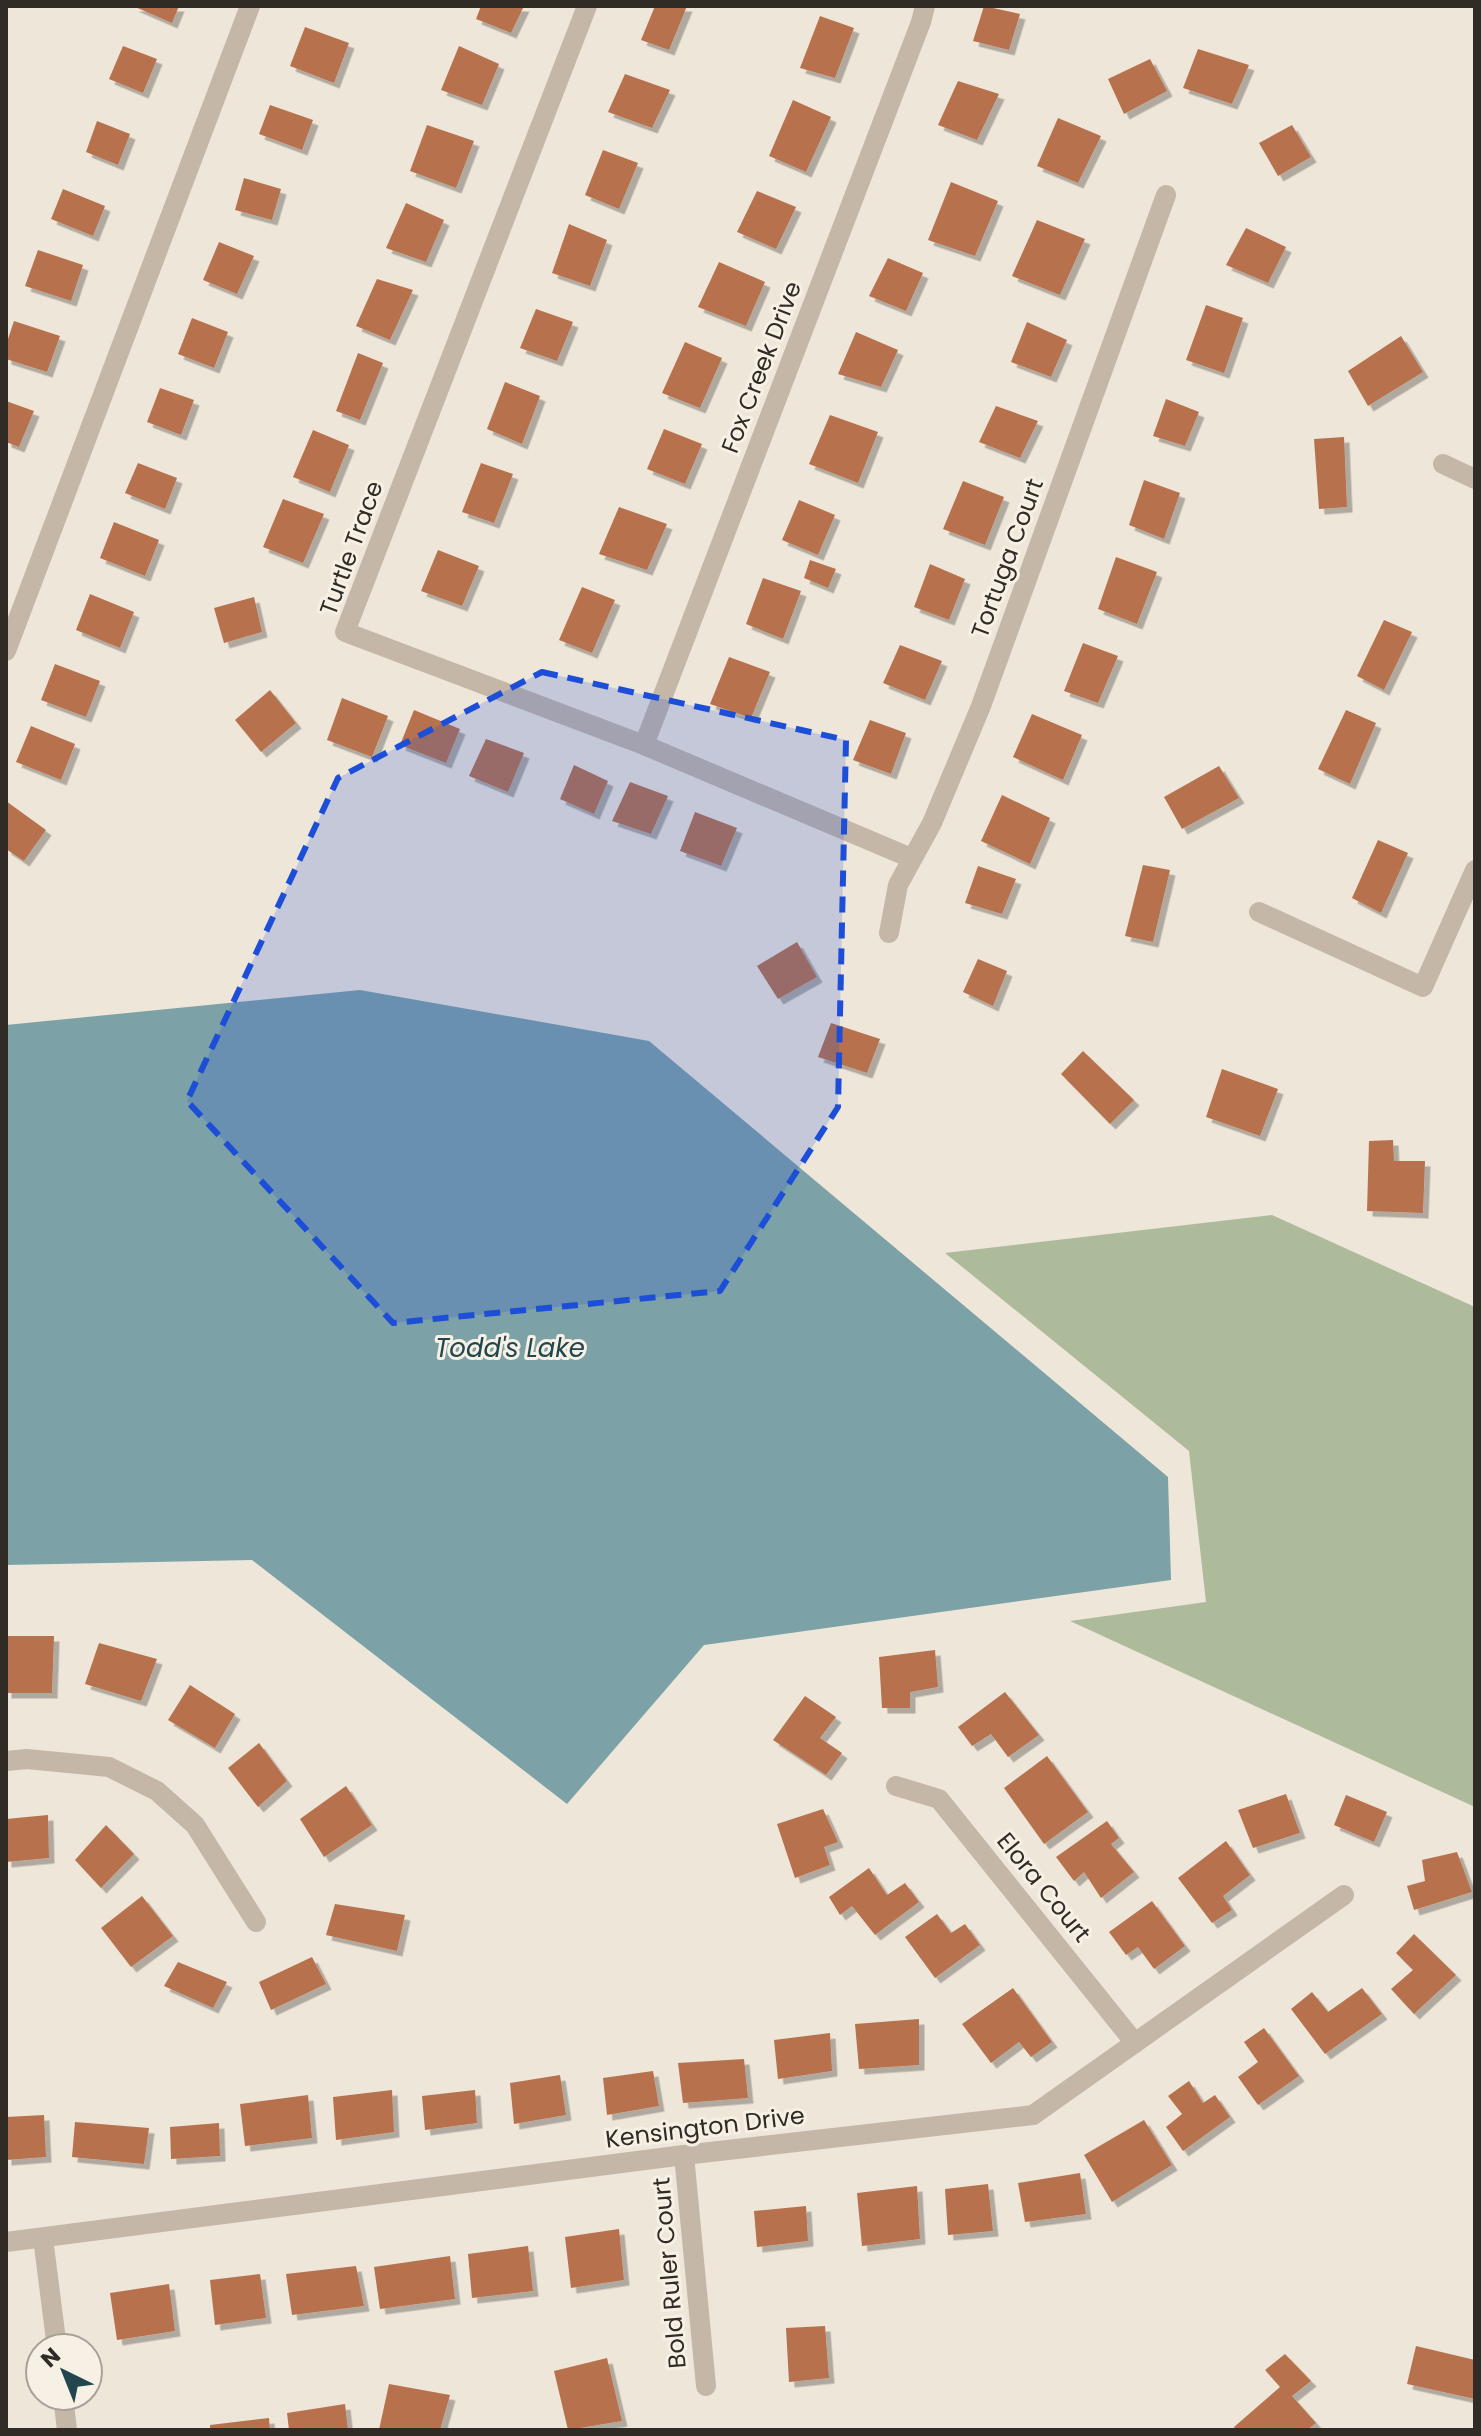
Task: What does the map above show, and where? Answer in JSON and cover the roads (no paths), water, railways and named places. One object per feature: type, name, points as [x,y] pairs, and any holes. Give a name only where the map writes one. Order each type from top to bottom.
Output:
[{"type":"street","points":[[6,651],[250,6]]},
{"type":"street","name":"Turtle Trace","points":[[587,6],[345,632],[644,745],[911,858]]},
{"type":"street","name":"Fox Creek Drive","points":[[644,745],[925,6]]},
{"type":"street","name":"Tortuga Court","points":[[889,933],[898,885],[932,823],[981,706],[1166,195]]},
{"type":"street","points":[[1443,464],[1475,479]]},
{"type":"street","points":[[1259,912],[1423,987],[1475,870]]},
{"type":"street","points":[[6,1761],[27,1759],[109,1767],[157,1791],[195,1825],[256,1922]]},
{"type":"street","name":"Elora Court","points":[[896,1786],[939,1799],[1135,2043]]},
{"type":"street","name":"Kensington Drive","points":[[6,2242],[684,2155],[1033,2115],[1344,1895]]},
{"type":"street","name":"Bold Ruler Court","points":[[684,2155],[706,2386]]},
{"type":"street","points":[[43,2238],[55,2332]]},
{"type":"water","name":"Todd's Lake","points":[[360,990],[649,1041],[1168,1477],[1171,1580],[704,1645],[567,1804],[252,1560],[6,1565],[6,1025]]}]
